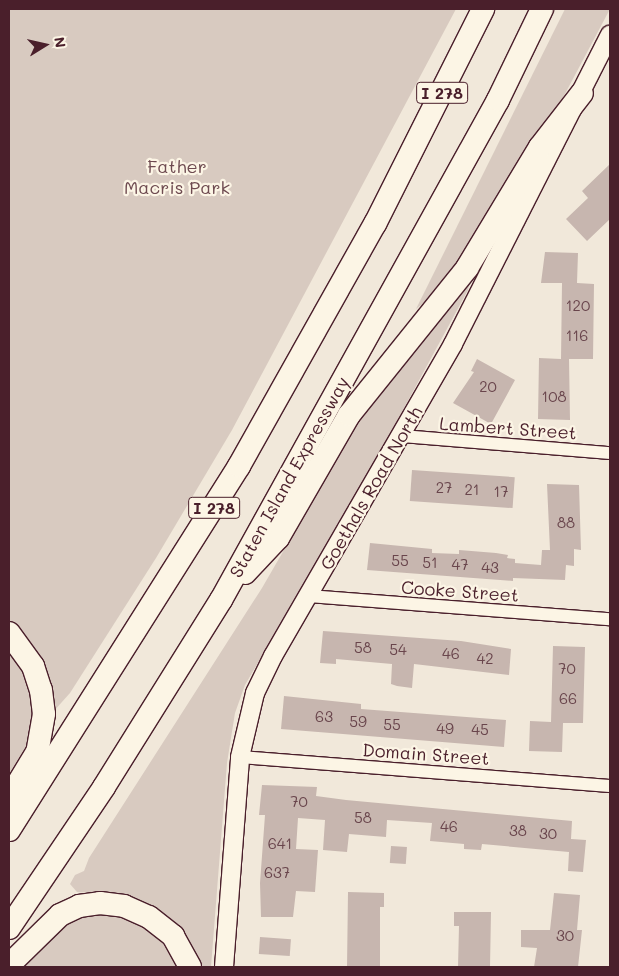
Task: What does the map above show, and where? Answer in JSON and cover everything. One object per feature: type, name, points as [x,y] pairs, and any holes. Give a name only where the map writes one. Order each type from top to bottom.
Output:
[{"type":"highway","name":"I 278","points":[[9,830],[239,466],[375,224],[483,9]]},
{"type":"highway","name":"Staten Island Expressway","points":[[9,928],[104,787],[221,600],[498,100],[542,9]]},
{"type":"highway","points":[[221,600],[278,538],[350,416],[467,268],[540,146],[582,93]]},
{"type":"highway","points":[[9,633],[34,666],[41,690],[44,714],[37,752],[9,798]]},
{"type":"highway","points":[[9,964],[60,915],[79,906],[100,903],[124,906],[149,917],[172,936],[190,967]]},
{"type":"main road","name":"Goethals Road North","points":[[224,967],[242,738],[258,687],[308,596],[402,436],[531,195],[610,35]]},
{"type":"street","name":"Lambert Street","points":[[402,436],[610,453]]},
{"type":"street","name":"Cooke Street","points":[[308,596],[610,619]]},
{"type":"street","name":"Domain Street","points":[[240,757],[610,786]]},
{"type":"green space","name":"Father Macris Park","points":[[9,9],[456,9],[232,430],[156,558],[70,693],[53,712],[9,624]]},
{"type":"green space","points":[[565,9],[610,9],[566,92],[506,194],[440,290],[416,309]]},
{"type":"green space","points":[[470,280],[468,290],[391,432],[245,685],[235,713],[227,763],[211,967],[196,967],[118,894],[77,892],[70,884],[75,875],[84,871],[89,858],[262,588],[359,420]]},
{"type":"green space","points":[[9,648],[21,664],[35,706],[32,736],[9,774]]},
{"type":"green space","points":[[99,914],[127,918],[141,925],[162,942],[177,967],[16,967],[71,920]]},
{"type":"building","points":[[610,164],[610,219],[587,241],[566,219],[588,198],[582,191]]},
{"type":"building","points":[[545,252],[578,253],[577,283],[594,284],[593,359],[569,359],[570,420],[538,419],[539,358],[561,359],[562,283],[541,283]]},
{"type":"building","points":[[477,359],[515,380],[491,424],[453,403],[474,372],[471,371]]},
{"type":"building","points":[[412,470],[515,477],[513,508],[410,501]]},
{"type":"building","points":[[547,484],[579,485],[581,550],[574,549],[574,566],[566,565],[565,580],[513,578],[513,581],[367,570],[370,543],[432,549],[432,553],[459,554],[459,550],[496,553],[508,555],[507,558],[515,559],[515,563],[541,565],[542,550],[550,550]]},
{"type":"building","points":[[323,631],[461,641],[511,649],[509,675],[414,664],[412,688],[397,686],[391,684],[392,664],[336,659],[336,664],[320,663]]},
{"type":"building","points":[[553,646],[585,647],[583,723],[563,723],[562,752],[529,751],[530,721],[551,722]]},
{"type":"building","points":[[284,696],[361,704],[361,709],[506,720],[504,747],[281,729]]},
{"type":"building","points":[[262,785],[317,787],[316,796],[346,800],[572,821],[571,839],[586,840],[583,872],[568,871],[569,852],[482,844],[481,850],[464,849],[464,844],[430,841],[432,823],[387,820],[386,837],[349,834],[347,852],[323,850],[325,820],[298,818],[296,849],[318,850],[315,892],[296,891],[293,917],[261,917],[260,883],[265,815],[259,815]]},
{"type":"building","points":[[391,846],[407,847],[406,864],[390,863]]},
{"type":"building","points":[[348,892],[384,893],[384,907],[380,907],[380,967],[347,967]]},
{"type":"building","points":[[554,893],[580,895],[577,930],[582,930],[578,967],[534,967],[537,948],[521,947],[521,930],[550,930]]},
{"type":"building","points":[[454,912],[491,912],[490,967],[458,967],[459,926],[454,926]]},
{"type":"building","points":[[260,937],[291,939],[290,956],[259,954]]}]
